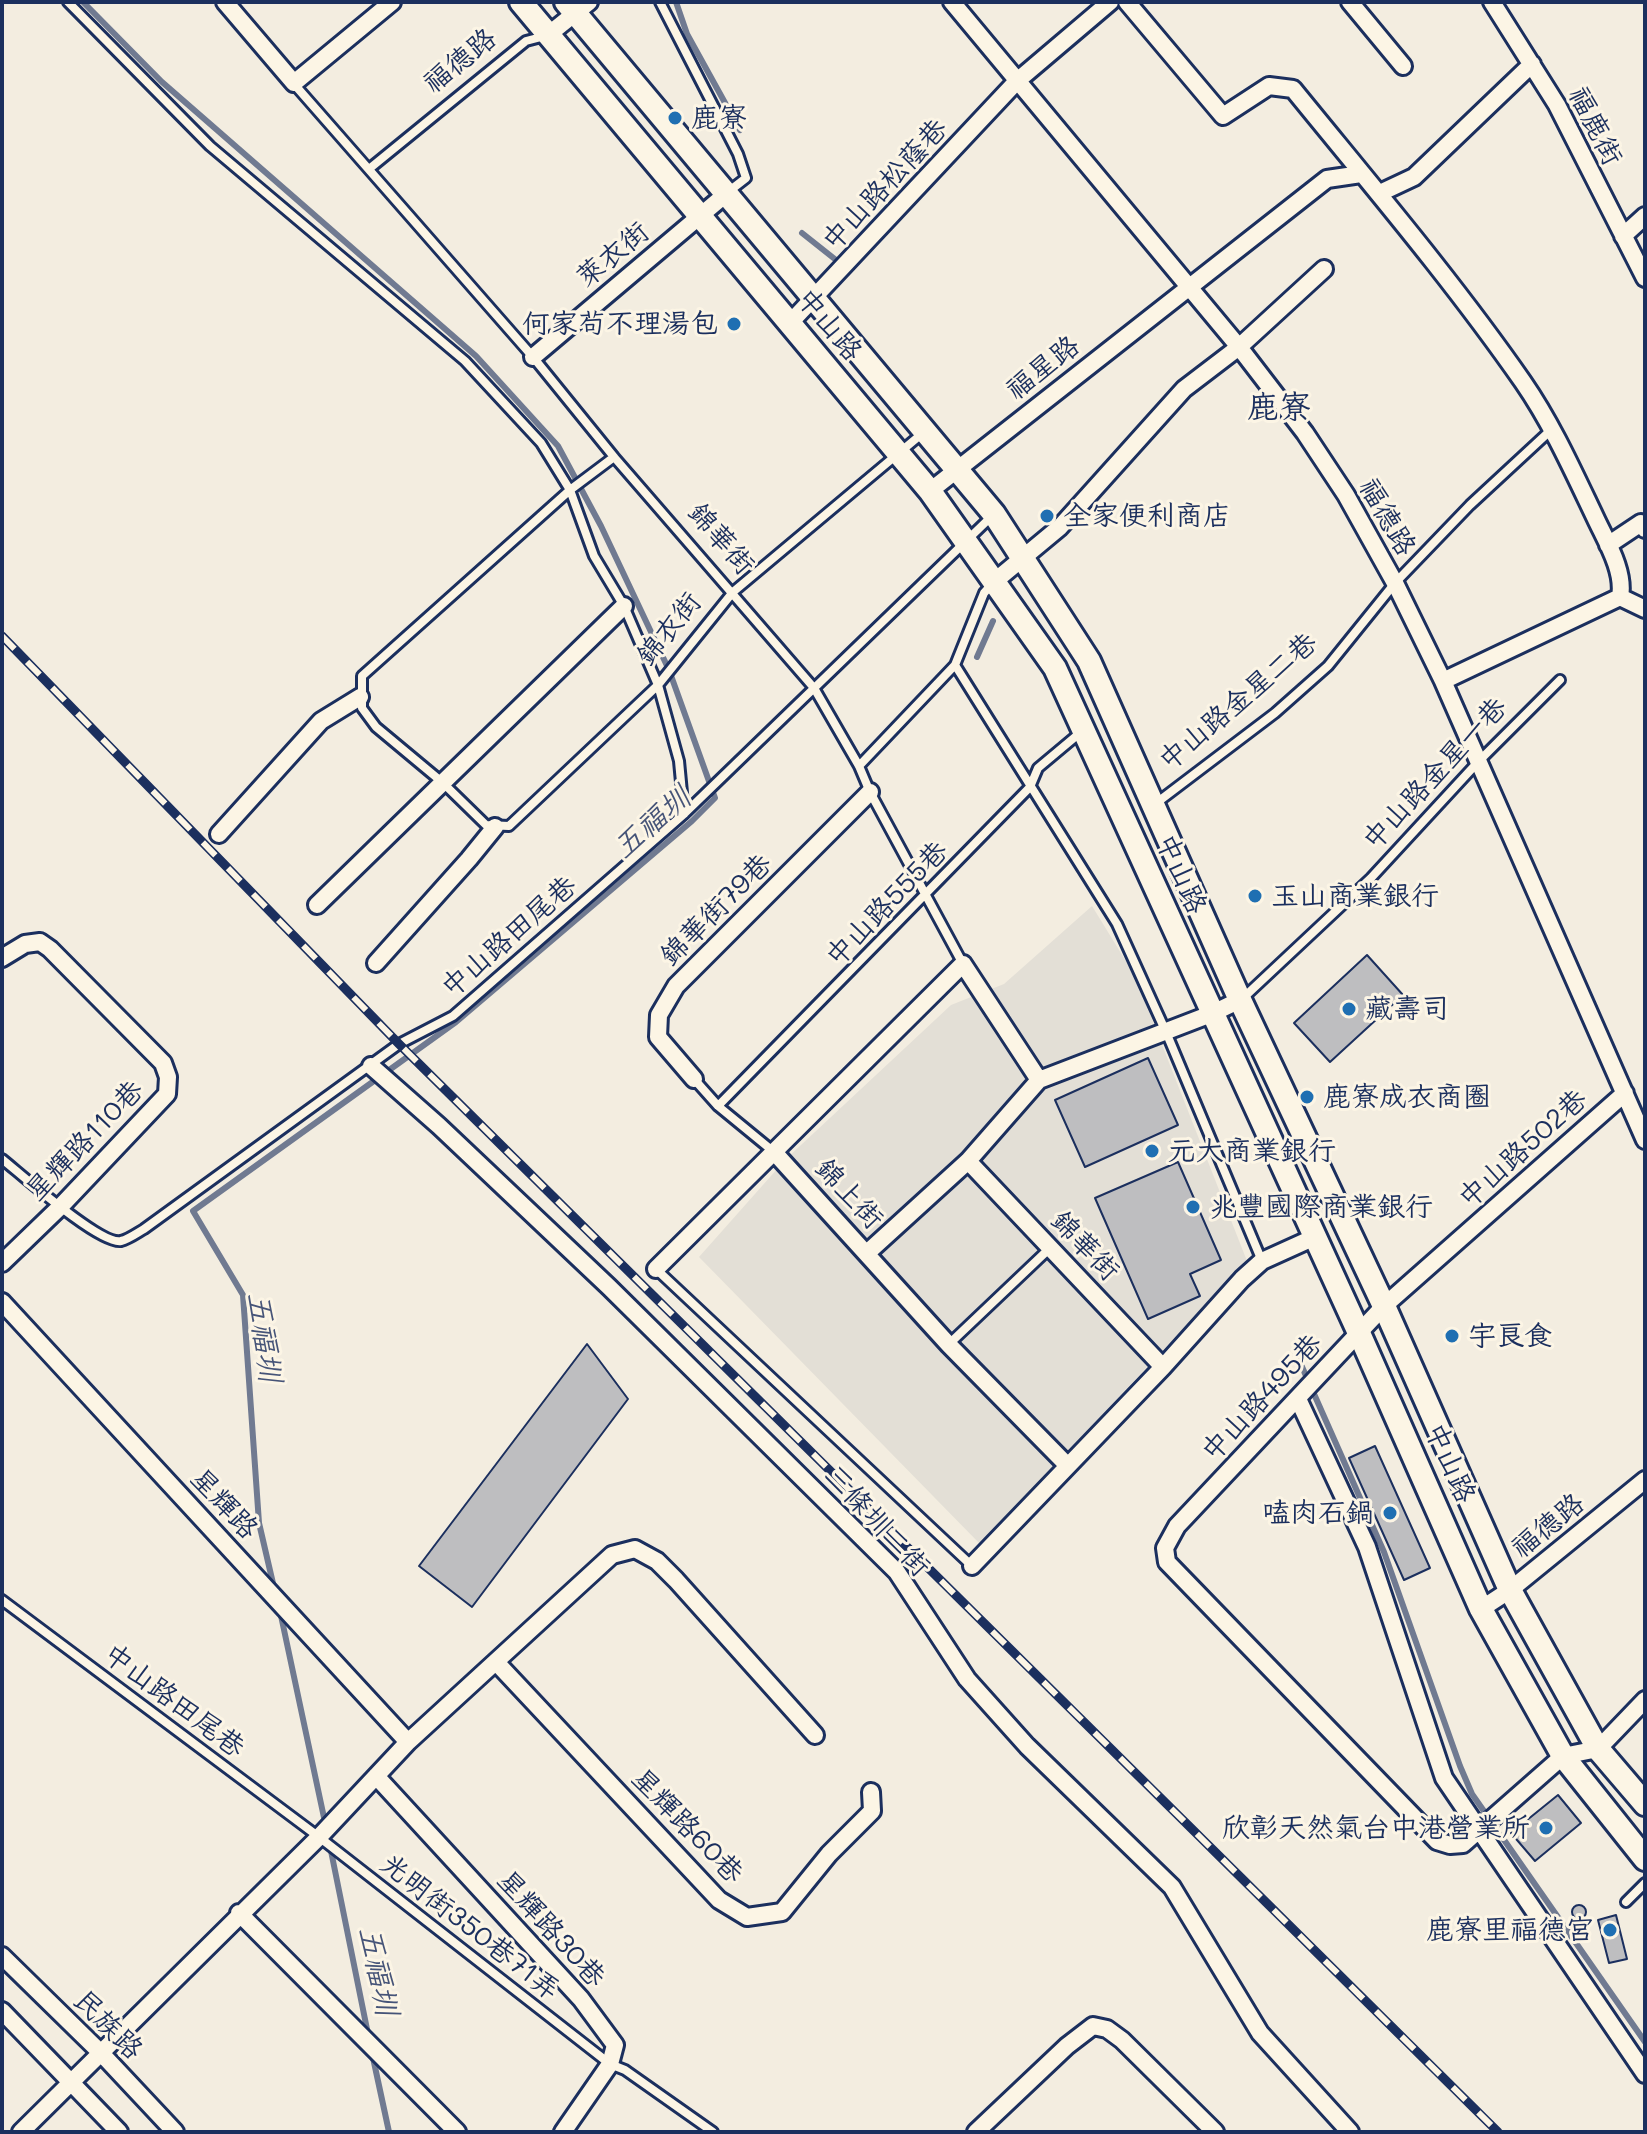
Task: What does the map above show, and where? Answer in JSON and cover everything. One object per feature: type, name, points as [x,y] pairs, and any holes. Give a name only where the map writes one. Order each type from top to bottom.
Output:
[{"type":"street","points":[[225,2],[294,83],[392,2]]},
{"type":"street","name":"中山路","points":[[521,2],[930,491],[1055,668],[1359,1333],[1481,1609],[1563,1756],[1645,1859]]},
{"type":"street","name":"福德路","points":[[952,2],[1239,347],[1305,433],[1329,470],[1395,583],[1443,681],[1644,1137]]},
{"type":"street","name":"中山路松蔭巷","points":[[789,324],[1017,81],[1110,2]]},
{"type":"street","points":[[1127,2],[1223,116],[1269,86],[1293,89],[1380,193],[1524,384],[1551,430],[1608,545],[1622,584],[1620,597],[1609,605],[1443,681]]},
{"type":"street","points":[[1350,2],[1403,66]]},
{"type":"street","name":"福鹿街","points":[[1492,2],[1557,105],[1645,278]]},
{"type":"street","name":"中山路","points":[[577,5],[726,194],[994,514],[1089,661],[1240,1000],[1384,1306],[1510,1590],[1598,1749],[1645,1804]]},
{"type":"street","name":"福德路","points":[[548,35],[577,5]]},
{"type":"street","points":[[1380,193],[1414,177],[1532,64]]},
{"type":"street","name":"福星路","points":[[930,491],[1327,179],[1361,174]]},
{"type":"street","name":"萊衣街","points":[[533,357],[726,194]]},
{"type":"street","points":[[1623,236],[1645,216]]},
{"type":"street","points":[[995,581],[1060,527],[1184,389],[1239,347],[1324,269]]},
{"type":"street","points":[[1608,545],[1641,523],[1645,529]]},
{"type":"street","points":[[1620,597],[1645,609]]},
{"type":"street","name":"錦衣街","points":[[317,905],[624,606]]},
{"type":"street","points":[[219,834],[321,721],[360,697]]},
{"type":"street","name":"錦華街79巷","points":[[694,1079],[658,1037],[659,1015],[676,986],[870,792]]},
{"type":"street","name":"錦衣街","points":[[376,963],[495,827]]},
{"type":"street","name":"星輝路110巷","points":[[2,958],[25,944],[40,942],[50,949],[163,1063],[168,1077],[167,1094],[2,1263]]},
{"type":"street","name":"錦華街","points":[[963,964],[1039,1080]]},
{"type":"street","name":"錦上街","points":[[963,964],[775,1153],[949,1345],[1067,1465]]},
{"type":"street","points":[[867,1253],[968,1161],[1039,1080],[1240,1000]]},
{"type":"street","name":"三條圳二街","points":[[373,1067],[609,1287],[897,1572],[967,1679],[1038,1757],[1172,1887],[1260,2033],[1350,2132]]},
{"type":"street","name":"中山路502巷","points":[[1384,1306],[1625,1093]]},
{"type":"street","points":[[656,1269],[775,1153]]},
{"type":"street","name":"錦華街","points":[[968,1161],[1163,1367]]},
{"type":"street","points":[[972,1566],[1163,1367],[1242,1279],[1262,1261],[1315,1237]]},
{"type":"street","name":"星輝路","points":[[2,1302],[408,1742]]},
{"type":"street","name":"中山路495巷","points":[[1384,1306],[1177,1526],[1165,1548],[1167,1562],[1437,1841],[1450,1845],[1463,1844],[1479,1832]]},
{"type":"street","points":[[1298,1399],[1367,1547],[1444,1778],[1645,2074]]},
{"type":"street","name":"福德路","points":[[1481,1609],[1510,1590],[1645,1480]]},
{"type":"street","points":[[21,2132],[319,1837],[408,1742],[612,1555],[635,1549],[657,1561],[815,1735]]},
{"type":"street","name":"星輝路60巷","points":[[496,1662],[719,1900],[747,1917],[782,1912],[829,1854],[872,1811],[871,1792]]},
{"type":"street","points":[[1479,1832],[1563,1756],[1598,1749],[1645,1700]]},
{"type":"street","name":"星輝路30巷","points":[[376,1776],[581,1999],[615,2045],[610,2064]]},
{"type":"street","points":[[239,1913],[457,2132]]},
{"type":"street","name":"民族路","points":[[2,1956],[101,2053],[175,2132]]},
{"type":"street","points":[[2,2011],[119,2132]]},
{"type":"street","points":[[976,2132],[1067,2046],[1093,2026],[1107,2029],[1122,2040],[1215,2132]]},
{"type":"street","points":[[563,2132],[610,2064]]},
{"type":"lane","points":[[68,2],[210,146],[465,361],[541,443],[570,490],[594,556],[624,606],[658,685],[679,761],[684,814]]},
{"type":"lane","points":[[660,2],[738,154],[746,178],[726,194]]},
{"type":"lane","name":"福德路","points":[[369,169],[526,41],[548,35]]},
{"type":"lane","name":"錦華街","points":[[294,83],[533,357],[614,457],[814,688],[859,766],[963,964]]},
{"type":"lane","name":"中山路金星二巷","points":[[1155,805],[1275,713],[1328,666],[1395,583],[1470,505],[1551,430]]},
{"type":"lane","name":"錦衣街","points":[[495,827],[509,826],[658,685],[733,592],[925,432]]},
{"type":"lane","points":[[495,827],[486,825],[442,782],[376,727],[362,708],[362,676],[570,490],[614,457]]},
{"type":"lane","name":"中山路田尾巷","points":[[2,1159],[109,1240],[122,1241],[144,1229],[373,1067],[399,1044],[453,1016],[684,814],[994,514]]},
{"type":"lane","points":[[859,766],[955,665],[984,593],[995,581]]},
{"type":"lane","points":[[955,665],[1117,924],[1262,1261]]},
{"type":"lane","name":"中山路金星一巷","points":[[1240,1000],[1371,878],[1478,762],[1560,680]]},
{"type":"lane","name":"中山路555巷","points":[[718,1106],[1030,787],[1038,768],[1083,731]]},
{"type":"lane","points":[[694,1079],[718,1106],[775,1153]]},
{"type":"lane","points":[[949,1345],[1050,1248]]},
{"type":"lane","points":[[656,1269],[972,1566]]},
{"type":"lane","name":"中山路田尾巷","points":[[2,1600],[319,1837]]},
{"type":"lane","name":"光明街350巷71弄","points":[[319,1837],[610,2064],[625,2070],[713,2132]]},
{"type":"lane","points":[[1626,1902],[1645,1883]]},
{"type":"shaded area","points":[[1092,906],[1135,976],[1247,1261],[980,1544],[699,1257],[786,1159],[951,1005],[1004,984]]},
{"type":"building","name":"藏壽司","points":[[1367,955],[1403,995],[1330,1062],[1294,1023]]},
{"type":"building","points":[[1148,1058],[1178,1125],[1085,1167],[1055,1100]]},
{"type":"building","points":[[1178,1162],[1221,1260],[1190,1274],[1200,1296],[1148,1319],[1095,1198]]},
{"type":"building","points":[[587,1344],[628,1399],[472,1607],[419,1566]]},
{"type":"building","name":"嗑肉石鍋","points":[[1375,1446],[1430,1568],[1404,1580],[1349,1458]]},
{"type":"building","name":"欣彰天然氣台中港營業所","points":[[1558,1795],[1581,1823],[1535,1861],[1511,1833]]},
{"type":"building","points":[[1579,1905],[1586,1912],[1579,1919],[1572,1912]]},
{"type":"building","name":"鹿寮里福德宮","points":[[1616,1915],[1627,1959],[1609,1963],[1598,1920]]},
{"type":"waterway","name":"五福圳","points":[[83,2],[162,82],[476,356],[558,446],[601,526],[669,670],[715,798],[456,1022],[193,1211],[243,1295],[259,1523],[275,1592]]},
{"type":"waterway","points":[[676,2],[687,34],[740,130]]},
{"type":"waterway","points":[[802,233],[836,260]]},
{"type":"waterway","points":[[977,657],[993,621]]},
{"type":"waterway","points":[[1299,1360],[1384,1552],[1472,1794],[1645,2042]]},
{"type":"waterway","name":"五福圳","points":[[280,1611],[326,1827]]},
{"type":"waterway","name":"五福圳","points":[[330,1846],[369,2039]]},
{"type":"waterway","name":"五福圳","points":[[372,2053],[389,2132]]},
{"type":"railway","points":[[2,636],[399,1044],[1498,2132]]},
{"type":"place","name":"鹿寮","points":[[675,118]]},
{"type":"place","name":"何家茍不理湯包","points":[[734,324]]},
{"type":"place","name":"全家便利商店","points":[[1047,516]]},
{"type":"place","name":"玉山商業銀行","points":[[1255,896]]},
{"type":"place","name":"藏壽司","points":[[1349,1009]]},
{"type":"place","name":"鹿寮成衣商圈","points":[[1307,1097]]},
{"type":"place","name":"元大商業銀行","points":[[1152,1151]]},
{"type":"place","name":"兆豐國際商業銀行","points":[[1193,1207]]},
{"type":"place","name":"宇良食","points":[[1452,1336]]},
{"type":"place","name":"嗑肉石鍋","points":[[1390,1513]]},
{"type":"place","name":"欣彰天然氣台中港營業所","points":[[1546,1828]]},
{"type":"place","name":"鹿寮里福德宮","points":[[1610,1930]]},
{"type":"district","name":"鹿寮","points":[[1279,408]]}]
